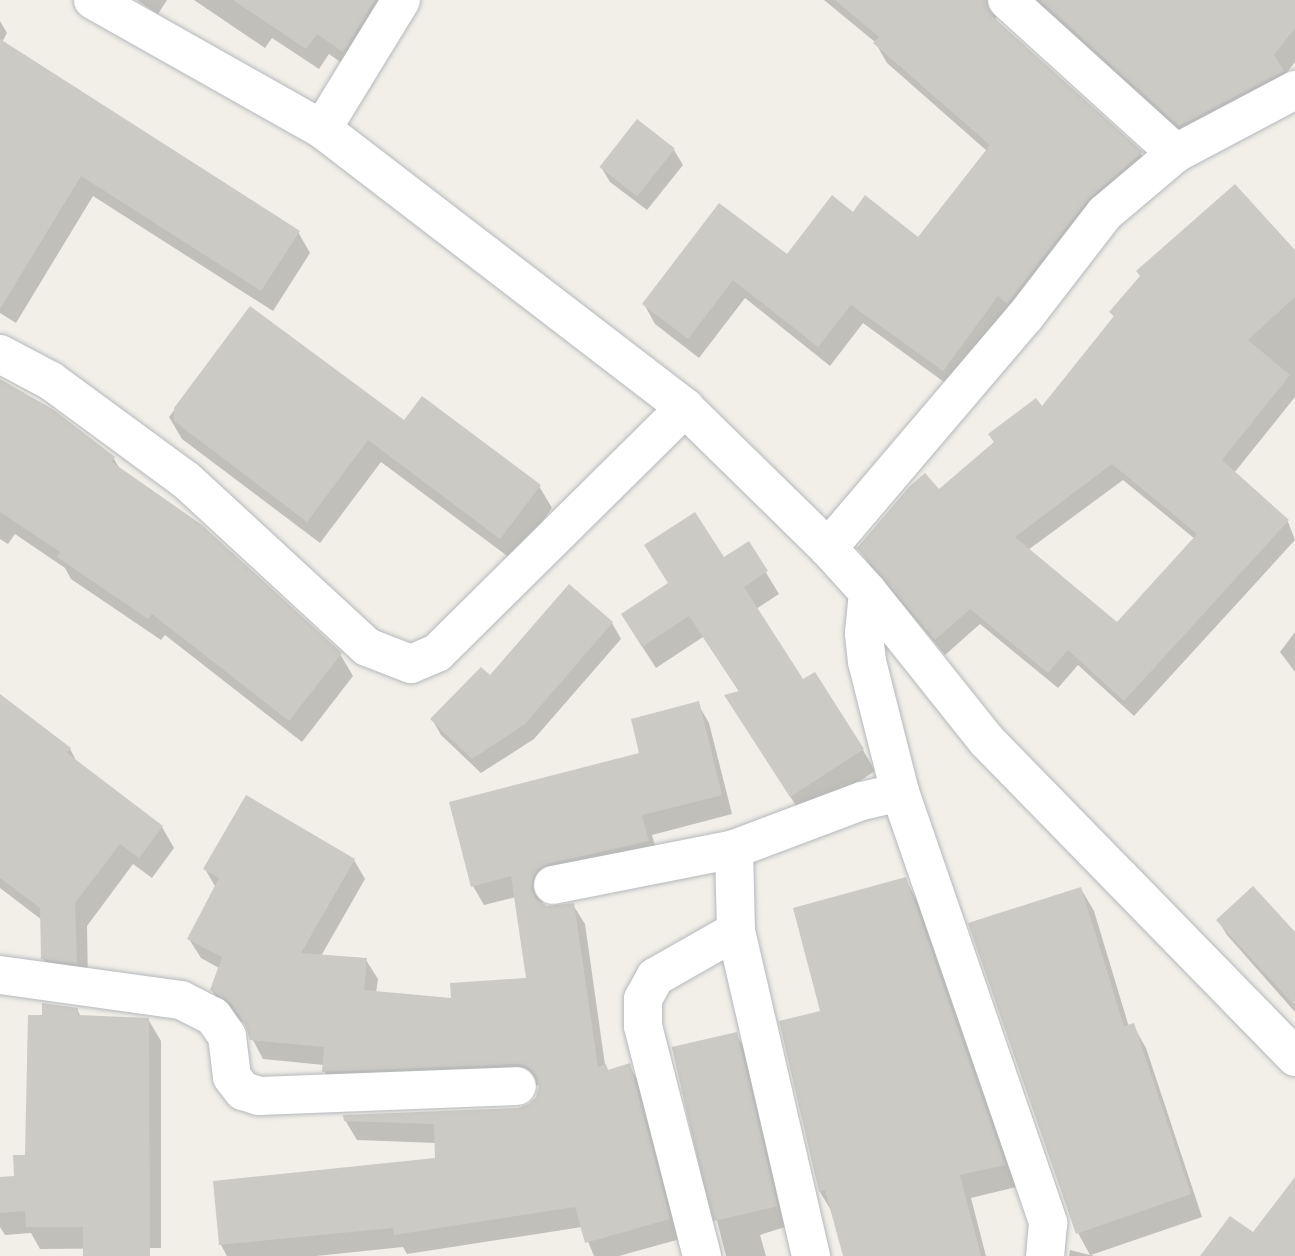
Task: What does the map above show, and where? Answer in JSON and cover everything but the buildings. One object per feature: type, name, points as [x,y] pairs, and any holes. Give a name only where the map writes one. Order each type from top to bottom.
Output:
[{"type":"street","points":[[93,0],[322,129],[685,408],[828,548],[868,592],[986,740],[1295,1057]]},
{"type":"street","points":[[322,129],[401,0]]},
{"type":"street","points":[[1007,0],[1177,153]]},
{"type":"street","points":[[828,548],[1024,318],[1105,213],[1177,153],[1295,90]]},
{"type":"street","points":[[0,354],[51,381],[186,480],[367,647],[411,664],[437,653],[685,408]]},
{"type":"street","points":[[868,592],[864,633],[867,662],[900,792],[1048,1223],[1045,1256]]},
{"type":"street","points":[[553,885],[734,849],[862,801],[900,792]]},
{"type":"street","points":[[734,849],[736,932],[811,1256]]},
{"type":"street","points":[[702,1256],[643,1026],[643,999],[655,977],[736,932]]},
{"type":"street","points":[[0,975],[181,1000],[213,1016],[227,1036],[232,1077],[243,1091],[259,1096],[517,1086]]}]
